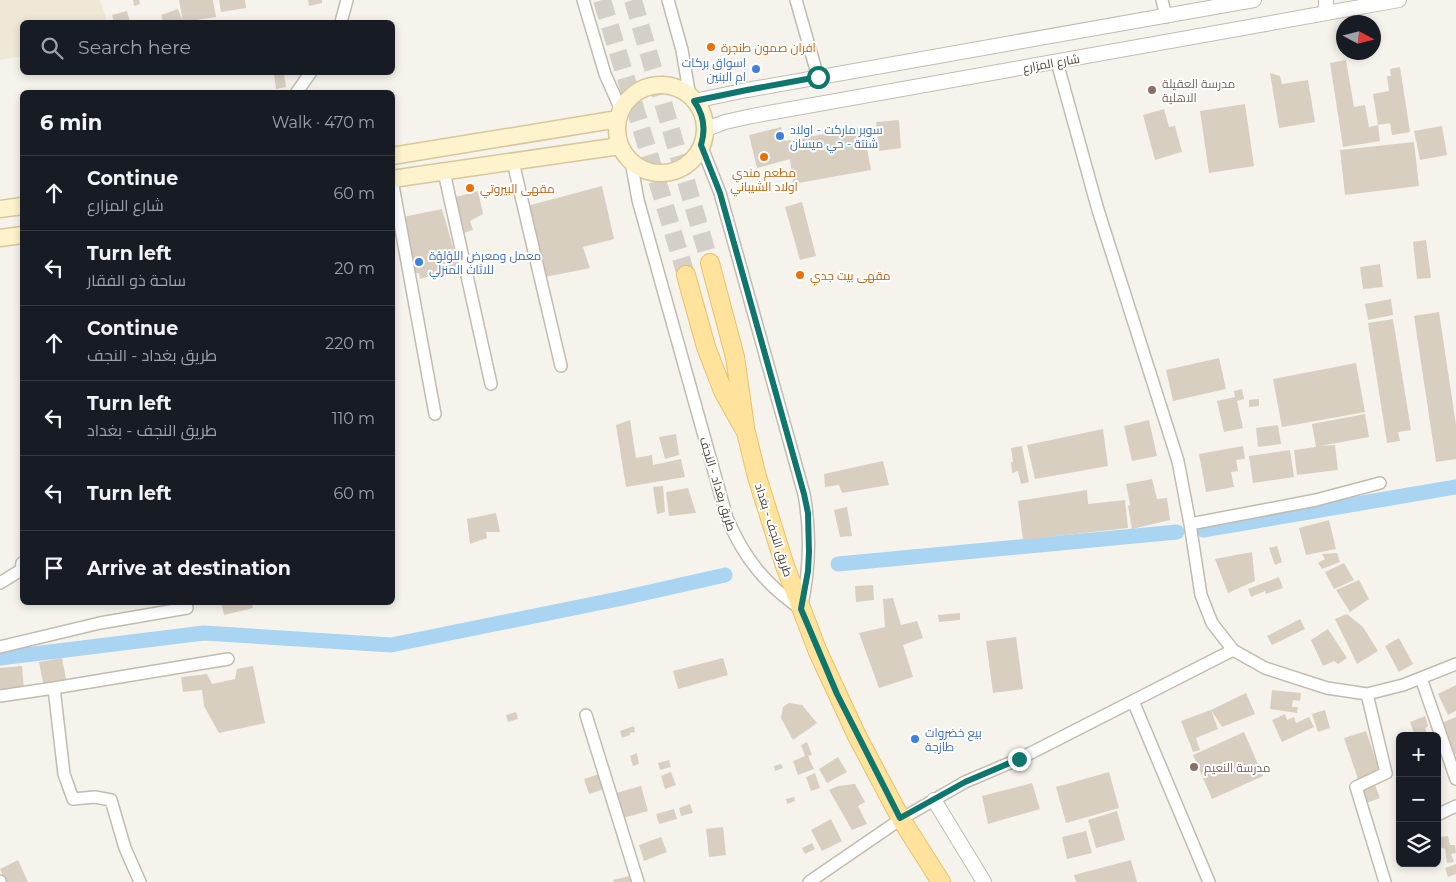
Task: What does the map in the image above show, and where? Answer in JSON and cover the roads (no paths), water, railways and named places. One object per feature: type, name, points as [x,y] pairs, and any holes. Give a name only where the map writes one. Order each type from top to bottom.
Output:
[{"type":"main road","points":[[666,86],[683,92],[692,99],[702,115],[703,138],[691,161],[683,167],[665,173],[647,171],[631,161],[620,146],[617,128],[620,115],[632,96],[648,87],[666,86]]},
{"type":"main road","points":[[395,155],[620,115]]},
{"type":"main road","points":[[395,179],[620,146]]},
{"type":"main road","points":[[0,209],[20,206]]},
{"type":"main road","points":[[0,238],[20,235]]},
{"type":"main road","points":[[710,263],[735,357],[746,432]]},
{"type":"main road","name":"طريق النجف - بغداد","points":[[686,275],[714,369],[733,412],[746,432],[771,522],[801,609],[837,694],[900,818],[941,882]]},
{"type":"street","points":[[342,20],[347,0]]},
{"type":"street","points":[[583,0],[605,74],[620,115]]},
{"type":"street","points":[[668,0],[682,50],[692,99]]},
{"type":"street","points":[[796,0],[818,77]]},
{"type":"street","points":[[1162,0],[1166,16]]},
{"type":"street","name":"شارع المزارع","points":[[692,99],[1254,0]]},
{"type":"street","points":[[1322,14],[1326,9],[1326,0]]},
{"type":"street","name":"شارع المزارع","points":[[703,138],[724,122],[752,116],[1322,14],[1361,3],[1399,0]]},
{"type":"street","points":[[1056,62],[1098,210],[1178,461],[1201,595],[1212,623],[1233,650],[1264,668],[1327,688],[1367,694],[1403,685],[1456,664]]},
{"type":"street","points":[[298,90],[309,75]]},
{"type":"street","points":[[703,138],[720,193],[808,513],[808,571],[801,609]]},
{"type":"street","name":"طريق بغداد - النجف","points":[[631,161],[638,200],[727,518],[744,554],[756,570],[769,585],[801,609]]},
{"type":"street","points":[[513,162],[560,366]]},
{"type":"street","points":[[444,172],[490,384]]},
{"type":"street","points":[[395,195],[435,414]]},
{"type":"street","points":[[1190,524],[1316,500],[1380,483]]},
{"type":"street","points":[[0,583],[20,570]]},
{"type":"street","points":[[0,647],[100,623],[187,608]]},
{"type":"street","points":[[809,882],[900,818],[965,782],[1019,759],[1233,650]]},
{"type":"street","points":[[0,696],[228,659]]},
{"type":"street","points":[[1421,678],[1456,780]]},
{"type":"street","points":[[54,688],[64,774],[73,799],[95,797],[111,800],[125,848],[140,882]]},
{"type":"street","points":[[1367,694],[1386,773],[1356,788],[1385,882]]},
{"type":"street","points":[[1133,701],[1209,882]]},
{"type":"street","points":[[586,715],[638,882]]},
{"type":"street","points":[[934,800],[984,882]]},
{"type":"street","points":[[1441,813],[1456,806]]},
{"type":"waterway","points":[[1203,530],[1456,487]]},
{"type":"waterway","points":[[838,564],[1177,532]]},
{"type":"waterway","points":[[0,658],[204,633],[391,645],[623,598],[725,575]]},
{"type":"tunnel","points":[[602,0],[686,275]]},
{"type":"tunnel","points":[[633,0],[710,263]]},
{"type":"place","name":"افران صمون طنجرة","points":[[711,47]]},
{"type":"place","name":"اسواق بركات ام البنين","points":[[756,69]]},
{"type":"place","name":"مدرسة العقيلة الاهلية","points":[[1152,90]]},
{"type":"place","name":"سوبر ماركت - اولاد شنتة - حي ميسان","points":[[780,136]]},
{"type":"place","name":"مطعم مندي اولاد الشيباني","points":[[764,157]]},
{"type":"place","name":"مقهى البيروتي","points":[[470,188]]},
{"type":"place","name":"معمل ومعرض اللؤلؤة للاثاث المنزلي","points":[[419,262]]},
{"type":"place","name":"مقهى بيت جدي","points":[[800,275]]},
{"type":"place","name":"بيع خضروات طازجة","points":[[915,739]]},
{"type":"place","name":"مدرسة النعيم","points":[[1194,767]]}]
